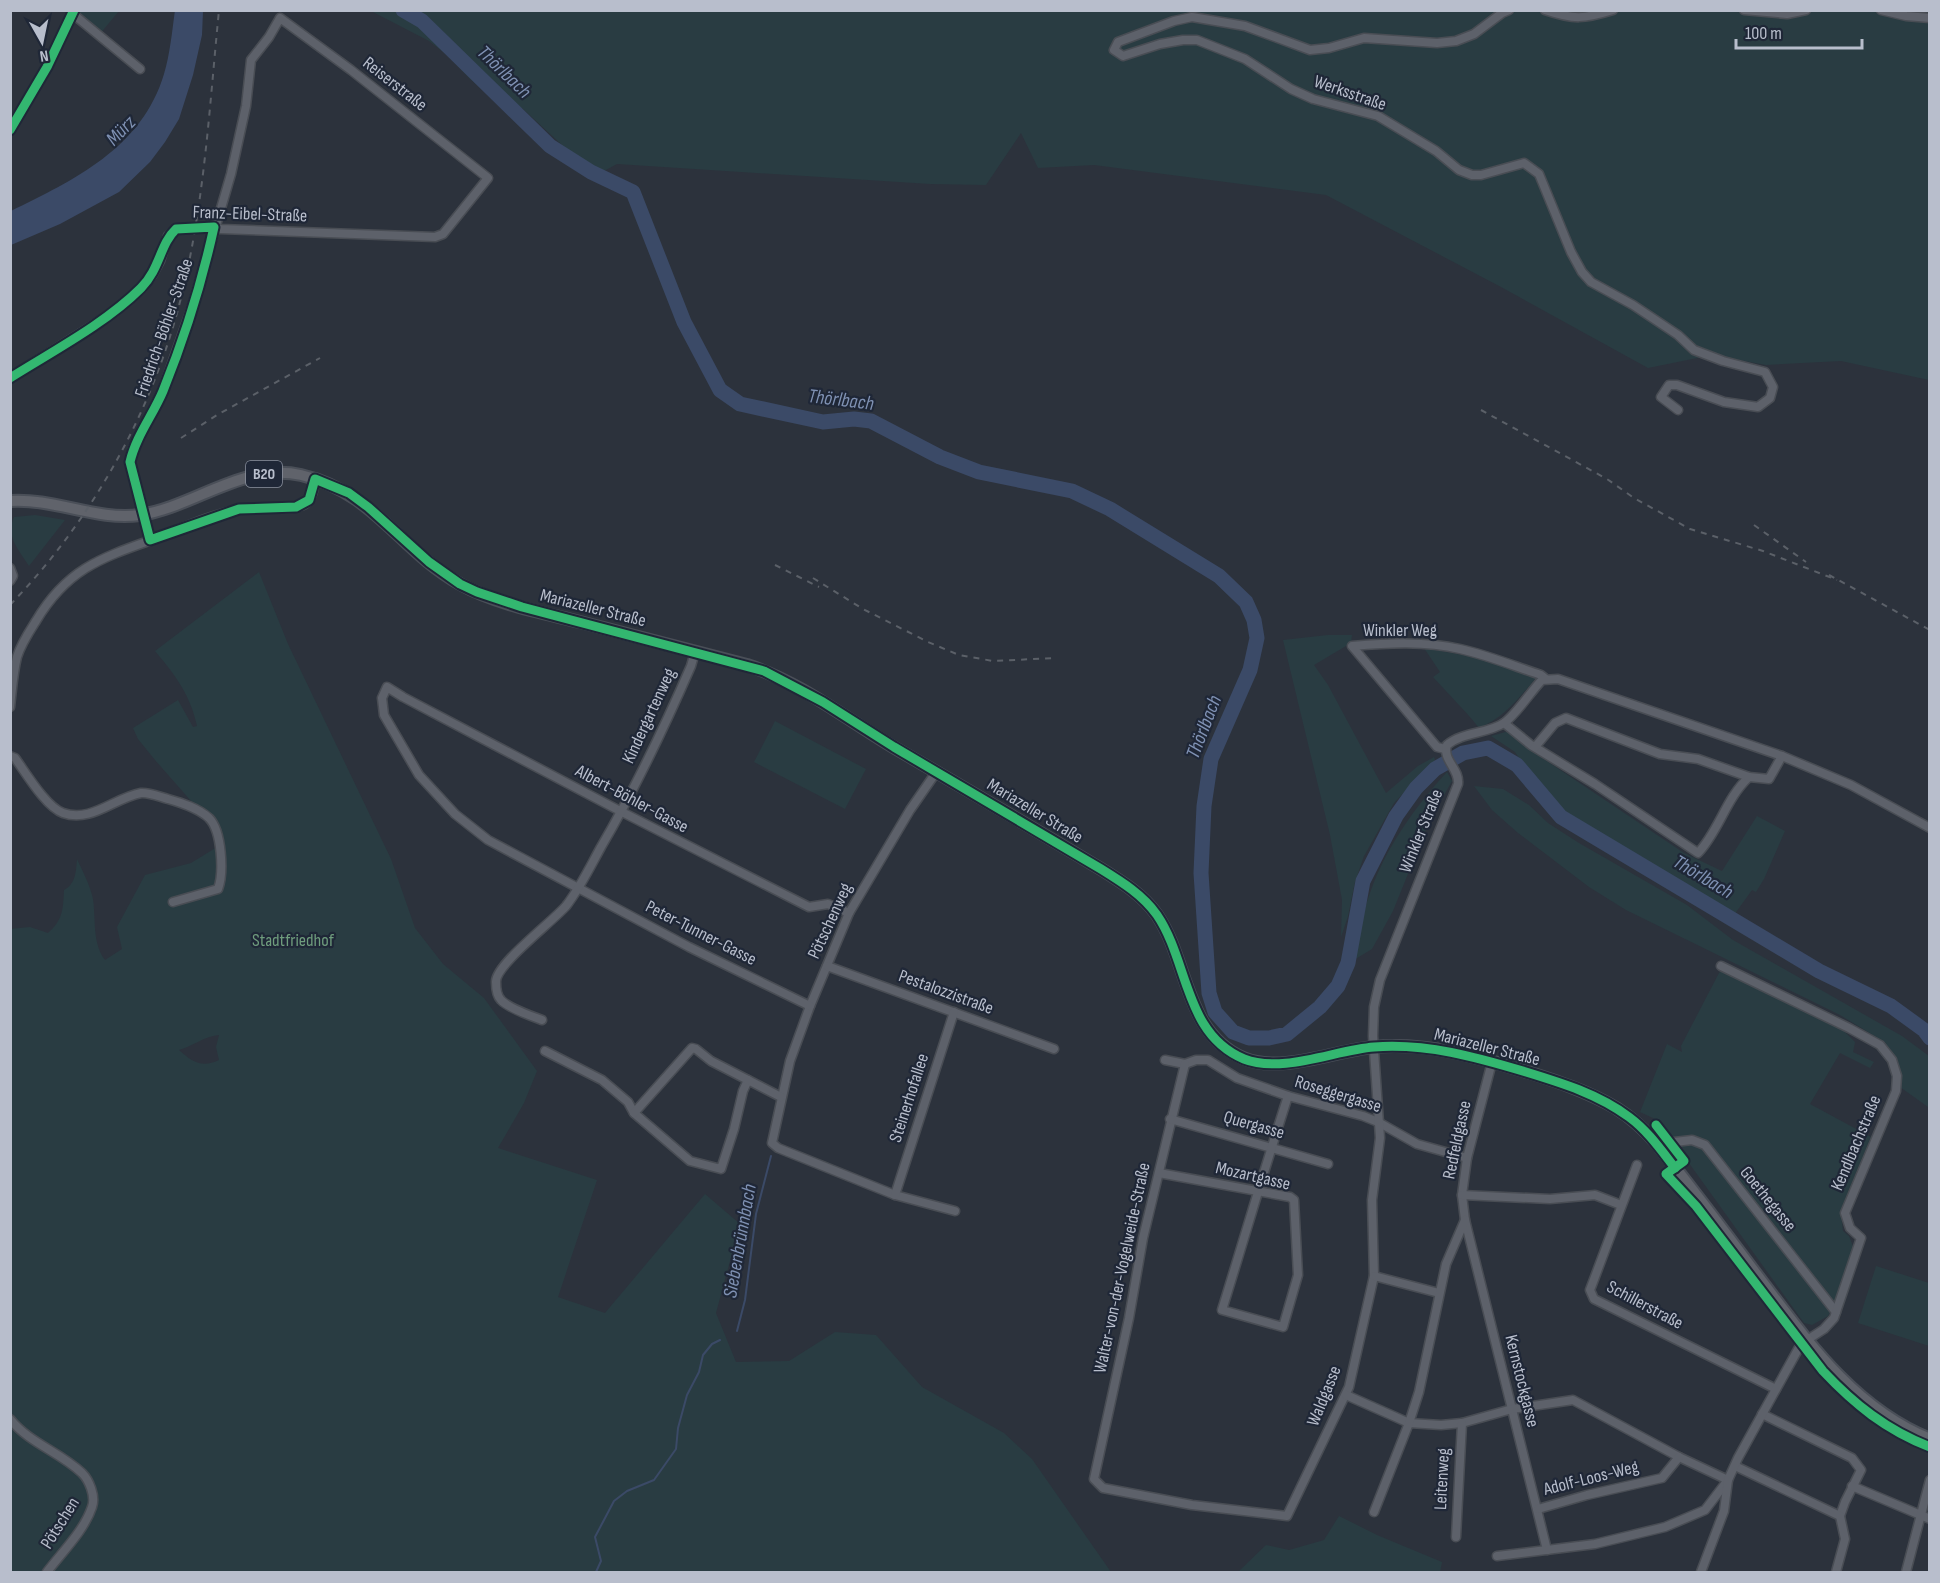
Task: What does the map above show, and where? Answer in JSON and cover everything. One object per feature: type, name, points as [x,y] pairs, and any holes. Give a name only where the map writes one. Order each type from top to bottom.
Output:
[{"type":"main road","name":"Mariazeller Straße","points":[[10,501],[51,503],[104,515],[140,515],[160,511],[236,481],[260,475],[291,473],[315,479],[349,493],[437,568],[460,584],[477,592],[522,607],[747,665],[777,677],[823,702],[1133,891],[1152,909],[1164,928],[1206,1029],[1230,1052],[1257,1062],[1285,1063],[1374,1047],[1409,1047],[1446,1051],[1492,1062],[1567,1085],[1592,1095],[1632,1119],[1657,1144],[1807,1340],[1844,1382],[1868,1404],[1903,1427],[1929,1439]]},
{"type":"street","name":"Werksstraße","points":[[1509,10],[1474,34],[1456,41],[1428,42],[1365,38],[1329,48],[1310,50],[1245,26],[1192,17],[1174,21],[1118,42],[1114,50],[1123,56],[1183,39],[1197,40],[1245,59],[1313,99],[1378,116],[1436,151],[1459,170],[1472,175],[1481,175],[1524,163],[1533,168],[1539,174],[1571,252],[1582,272],[1591,282],[1633,305],[1678,335],[1694,350],[1723,361],[1765,372],[1773,387],[1770,398],[1758,407],[1724,402],[1677,385],[1669,385],[1661,397],[1678,410]]},
{"type":"street","points":[[1545,10],[1567,17],[1588,18],[1613,10]]},
{"type":"street","points":[[1744,10],[1786,14],[1806,10]]},
{"type":"street","points":[[1881,10],[1906,16],[1929,18]]},
{"type":"street","points":[[10,130],[47,67],[74,12],[141,69]]},
{"type":"street","name":"Reiserstraße","points":[[280,18],[488,178]]},
{"type":"street","name":"Friedrich-Böhler-Straße","points":[[150,540],[130,462],[133,449],[162,392],[193,304],[231,174],[243,118],[251,60],[280,18]]},
{"type":"street","name":"Franz-Eibel-Straße","points":[[10,378],[114,312],[142,288],[156,268],[168,236],[176,229],[214,227],[435,237],[443,234],[488,178]]},
{"type":"street","points":[[10,707],[18,654],[26,637],[56,591],[68,579],[122,550],[239,509],[296,507],[305,504],[312,494],[315,479]]},
{"type":"street","points":[[10,568],[13,576],[10,581]]},
{"type":"street","name":"Winkler Weg","points":[[1445,751],[1437,747],[1352,646],[1425,645],[1461,649],[1541,675],[1546,679]]},
{"type":"street","name":"Kindergartenweg","points":[[578,888],[622,812],[659,737],[695,652]]},
{"type":"street","points":[[1445,751],[1449,742],[1457,738],[1493,729],[1510,719],[1540,682],[1546,679],[1558,680],[1782,756],[1851,785],[1929,828]]},
{"type":"street","name":"Peter-Tunner-Gasse","points":[[404,697],[387,687],[382,698],[384,715],[419,775],[455,814],[488,840],[689,947],[810,1006]]},
{"type":"street","name":"Albert-Böhler-Gasse","points":[[404,697],[808,907],[828,904],[849,913]]},
{"type":"street","points":[[1535,747],[1555,723],[1566,718],[1660,754],[1698,759],[1749,777],[1769,779],[1782,756]]},
{"type":"street","points":[[1504,723],[1535,747],[1698,853],[1709,842],[1728,804],[1749,777]]},
{"type":"street","name":"Winkler Straße","points":[[1374,1047],[1374,1007],[1380,980],[1458,784],[1457,772],[1445,751]]},
{"type":"street","points":[[10,756],[15,758],[45,798],[60,812],[86,815],[142,793],[180,802],[210,819],[219,843],[222,880],[218,889],[173,902]]},
{"type":"street","name":"Pötschenweg","points":[[937,771],[910,810],[849,913],[790,1061],[772,1143],[778,1148],[895,1195],[955,1211]]},
{"type":"street","points":[[542,1020],[501,1000],[496,990],[495,979],[514,955],[555,919],[578,888]]},
{"type":"street","name":"Pestalozzistraße","points":[[827,966],[1054,1049]]},
{"type":"street","name":"Kendlbachstraße","points":[[1721,966],[1880,1045],[1892,1059],[1897,1076],[1896,1091],[1845,1213],[1850,1228],[1860,1238],[1836,1311],[1831,1322],[1801,1344],[1761,1414],[1728,1480]]},
{"type":"street","name":"Steinerhofallee","points":[[895,1195],[954,1012]]},
{"type":"street","name":"Waldgasse","points":[[1094,1479],[1102,1488],[1192,1505],[1287,1516],[1346,1395],[1374,1276],[1372,1200],[1380,1137],[1374,1047]]},
{"type":"street","points":[[634,1113],[692,1048],[711,1061],[781,1097]]},
{"type":"street","points":[[545,1051],[602,1080],[628,1102],[634,1113],[690,1161],[721,1169],[748,1080]]},
{"type":"street","name":"Roseggergasse","points":[[1165,1060],[1185,1064],[1196,1060],[1208,1060],[1237,1078],[1288,1096],[1378,1122],[1417,1144],[1467,1158]]},
{"type":"street","name":"Redfeldgasse","points":[[1465,1220],[1462,1195],[1467,1158],[1492,1062]]},
{"type":"street","name":"Walter-von-der-Vogelweide-Straße","points":[[1094,1479],[1129,1318],[1143,1238],[1185,1064]]},
{"type":"street","points":[[1258,1192],[1288,1096]]},
{"type":"street","name":"Quergasse","points":[[1170,1119],[1328,1164]]},
{"type":"street","name":"Goethegasse","points":[[1657,1144],[1692,1140],[1705,1145],[1836,1311]]},
{"type":"street","name":"Schillerstraße","points":[[1637,1165],[1590,1290],[1594,1299],[1776,1389]]},
{"type":"street","name":"Mozartgasse","points":[[1159,1173],[1290,1197],[1295,1205],[1298,1275],[1283,1327],[1222,1310],[1258,1192]]},
{"type":"street","points":[[1462,1195],[1533,1199],[1595,1195],[1622,1205]]},
{"type":"street","points":[[1374,1512],[1419,1392],[1446,1264],[1465,1220]]},
{"type":"street","name":"Kernstockgasse","points":[[1465,1220],[1547,1550]]},
{"type":"street","points":[[1374,1276],[1439,1293]]},
{"type":"street","points":[[1346,1395],[1409,1423],[1441,1425],[1462,1423],[1512,1408],[1573,1400],[1679,1457],[1728,1480]]},
{"type":"street","points":[[1761,1414],[1852,1458],[1861,1470],[1840,1516],[1845,1539],[1836,1572]]},
{"type":"street","name":"Pötschen","points":[[10,1419],[38,1443],[82,1473],[92,1489],[93,1505],[80,1528],[47,1572]]},
{"type":"street","name":"Leitenweg","points":[[1456,1537],[1462,1423]]},
{"type":"street","name":"Adolf-Loos-Weg","points":[[1538,1509],[1662,1478],[1679,1457]]},
{"type":"street","points":[[1735,1466],[1840,1516]]},
{"type":"street","points":[[1497,1556],[1595,1544],[1665,1527],[1705,1510],[1728,1480]]},
{"type":"street","points":[[1701,1572],[1724,1511],[1728,1480]]},
{"type":"street","points":[[1906,1572],[1925,1518],[1929,1480]]},
{"type":"street","points":[[1852,1486],[1925,1518]]},
{"type":"green space","points":[[77,11],[119,11],[99,35],[76,18]]},
{"type":"green space","points":[[371,11],[1929,11],[1929,380],[1841,361],[1766,365],[1712,355],[1648,368],[1326,195],[1094,165],[1038,168],[1021,133],[986,185],[930,184],[617,164],[604,171],[574,156],[522,108],[513,115],[429,41]]},
{"type":"green space","points":[[35,515],[65,520],[29,566],[14,543],[11,530],[14,517]]},
{"type":"green space","name":"Stadtfriedhof","points":[[259,572],[288,644],[391,859],[415,928],[443,964],[484,998],[537,1071],[524,1103],[498,1148],[597,1180],[558,1297],[605,1313],[705,1194],[740,1224],[716,1313],[736,1362],[789,1361],[835,1332],[876,1335],[922,1387],[1004,1433],[1032,1459],[1111,1572],[11,1572],[10,929],[30,927],[48,933],[53,928],[61,914],[64,890],[75,877],[77,859],[92,894],[96,939],[105,960],[122,949],[117,927],[145,875],[191,863],[222,844],[203,810],[191,801],[155,760],[138,739],[133,728],[178,700],[193,727],[197,726],[181,686],[155,651]],"holes":[[[219,1035],[216,1047],[219,1060],[207,1064],[193,1061],[179,1050],[208,1037]]]},
{"type":"green space","points":[[1352,635],[1351,643],[1314,665],[1328,685],[1386,793],[1418,766],[1434,757],[1435,760],[1394,803],[1364,856],[1341,937],[1342,900],[1330,835],[1283,640]]},
{"type":"green space","points":[[1424,648],[1480,658],[1536,678],[1504,713],[1479,728],[1433,677],[1440,672]]},
{"type":"green space","points":[[775,721],[866,769],[845,809],[754,762]]},
{"type":"green space","points":[[1509,731],[1526,747],[1684,853],[1722,871],[1757,816],[1785,831],[1756,892],[1752,890],[1734,915],[1572,818],[1539,787],[1515,752],[1491,736]]},
{"type":"green space","points":[[1447,772],[1452,781],[1429,822],[1393,911],[1372,949],[1352,961],[1367,901],[1384,860],[1413,814]]},
{"type":"green space","points":[[1474,786],[1503,789],[1529,805],[1548,823],[1579,843],[1687,905],[1733,940],[1902,1036],[1929,1056],[1929,1120],[1928,1107],[1900,1087],[1893,1085],[1886,1043],[1840,1015],[1626,910],[1589,887],[1518,833],[1492,810]]},
{"type":"green space","points":[[1722,970],[1842,1029],[1855,1042],[1853,1052],[1874,1062],[1870,1068],[1840,1053],[1810,1104],[1871,1137],[1842,1207],[1843,1231],[1849,1236],[1854,1249],[1836,1302],[1828,1316],[1812,1325],[1804,1323],[1663,1127],[1655,1119],[1640,1112],[1667,1044],[1682,1052],[1681,1046]]},
{"type":"green space","points":[[1876,1266],[1929,1283],[1929,1346],[1858,1323]]},
{"type":"green space","points":[[1339,1516],[1377,1535],[1442,1562],[1440,1572],[1238,1572],[1266,1545],[1289,1550],[1324,1540]]},
{"type":"water","name":"Mürz","points":[[175,10],[203,11],[202,35],[193,75],[179,119],[165,142],[150,162],[119,192],[60,224],[11,245],[11,211],[81,174],[103,159],[123,142],[140,122],[154,100],[164,74]]},
{"type":"waterway","name":"Thörlbach","points":[[403,10],[422,21],[550,146],[591,172],[633,192],[684,322],[720,390],[740,404],[823,422],[854,419],[871,421],[940,457],[979,472],[1072,491],[1110,509],[1219,576],[1246,602],[1254,620],[1257,638],[1250,670],[1211,759],[1204,806],[1201,873],[1209,993],[1215,1012],[1233,1032],[1249,1038],[1269,1038],[1287,1034],[1320,1007],[1338,986],[1348,963],[1363,881],[1396,816],[1416,788],[1435,769],[1463,753],[1488,748],[1517,765],[1561,817],[1819,971],[1891,1006],[1924,1030],[1930,1038]]},
{"type":"waterway","name":"Siebenbrünnbach","points":[[737,1331],[745,1300],[756,1214],[771,1156]]},
{"type":"waterway","name":"Siebenbrünnbach","points":[[596,1572],[601,1561],[595,1537],[614,1501],[627,1491],[654,1480],[676,1449],[678,1428],[687,1395],[699,1372],[703,1355],[712,1344],[720,1340]]},
{"type":"railway","points":[[10,605],[70,534],[96,495],[120,455],[158,370],[173,326],[192,248],[206,146],[219,10]]},
{"type":"railway","points":[[181,438],[217,415],[320,358]]},
{"type":"railway","points":[[1481,410],[1607,479],[1634,498],[1690,529],[1763,551],[1837,580]]},
{"type":"railway","points":[[1754,525],[1806,562]]},
{"type":"railway","points":[[775,565],[819,587]]},
{"type":"railway","points":[[1829,575],[1930,630]]},
{"type":"railway","points":[[813,578],[863,609],[959,655],[993,661],[1055,658]]},
{"type":"cycle path","points":[[10,130],[47,67],[74,10]]},
{"type":"cycle path","points":[[10,378],[78,336],[127,301],[147,281],[166,242],[176,229],[214,227],[198,289],[178,351],[163,391],[136,443],[130,462],[150,540],[239,509],[296,507],[309,500],[315,479],[349,493],[368,507],[429,562],[460,584],[522,607],[764,671],[823,702],[894,747],[1109,874],[1139,895],[1157,915],[1176,954],[1199,1015],[1210,1033],[1224,1048],[1244,1059],[1259,1063],[1292,1063],[1359,1049],[1394,1046],[1432,1049],[1470,1056],[1553,1080],[1605,1102],[1642,1128],[1675,1168]]},
{"type":"cycle path","points":[[1656,1125],[1684,1161],[1666,1174],[1696,1206],[1823,1371],[1872,1415],[1899,1433],[1930,1447]]}]
